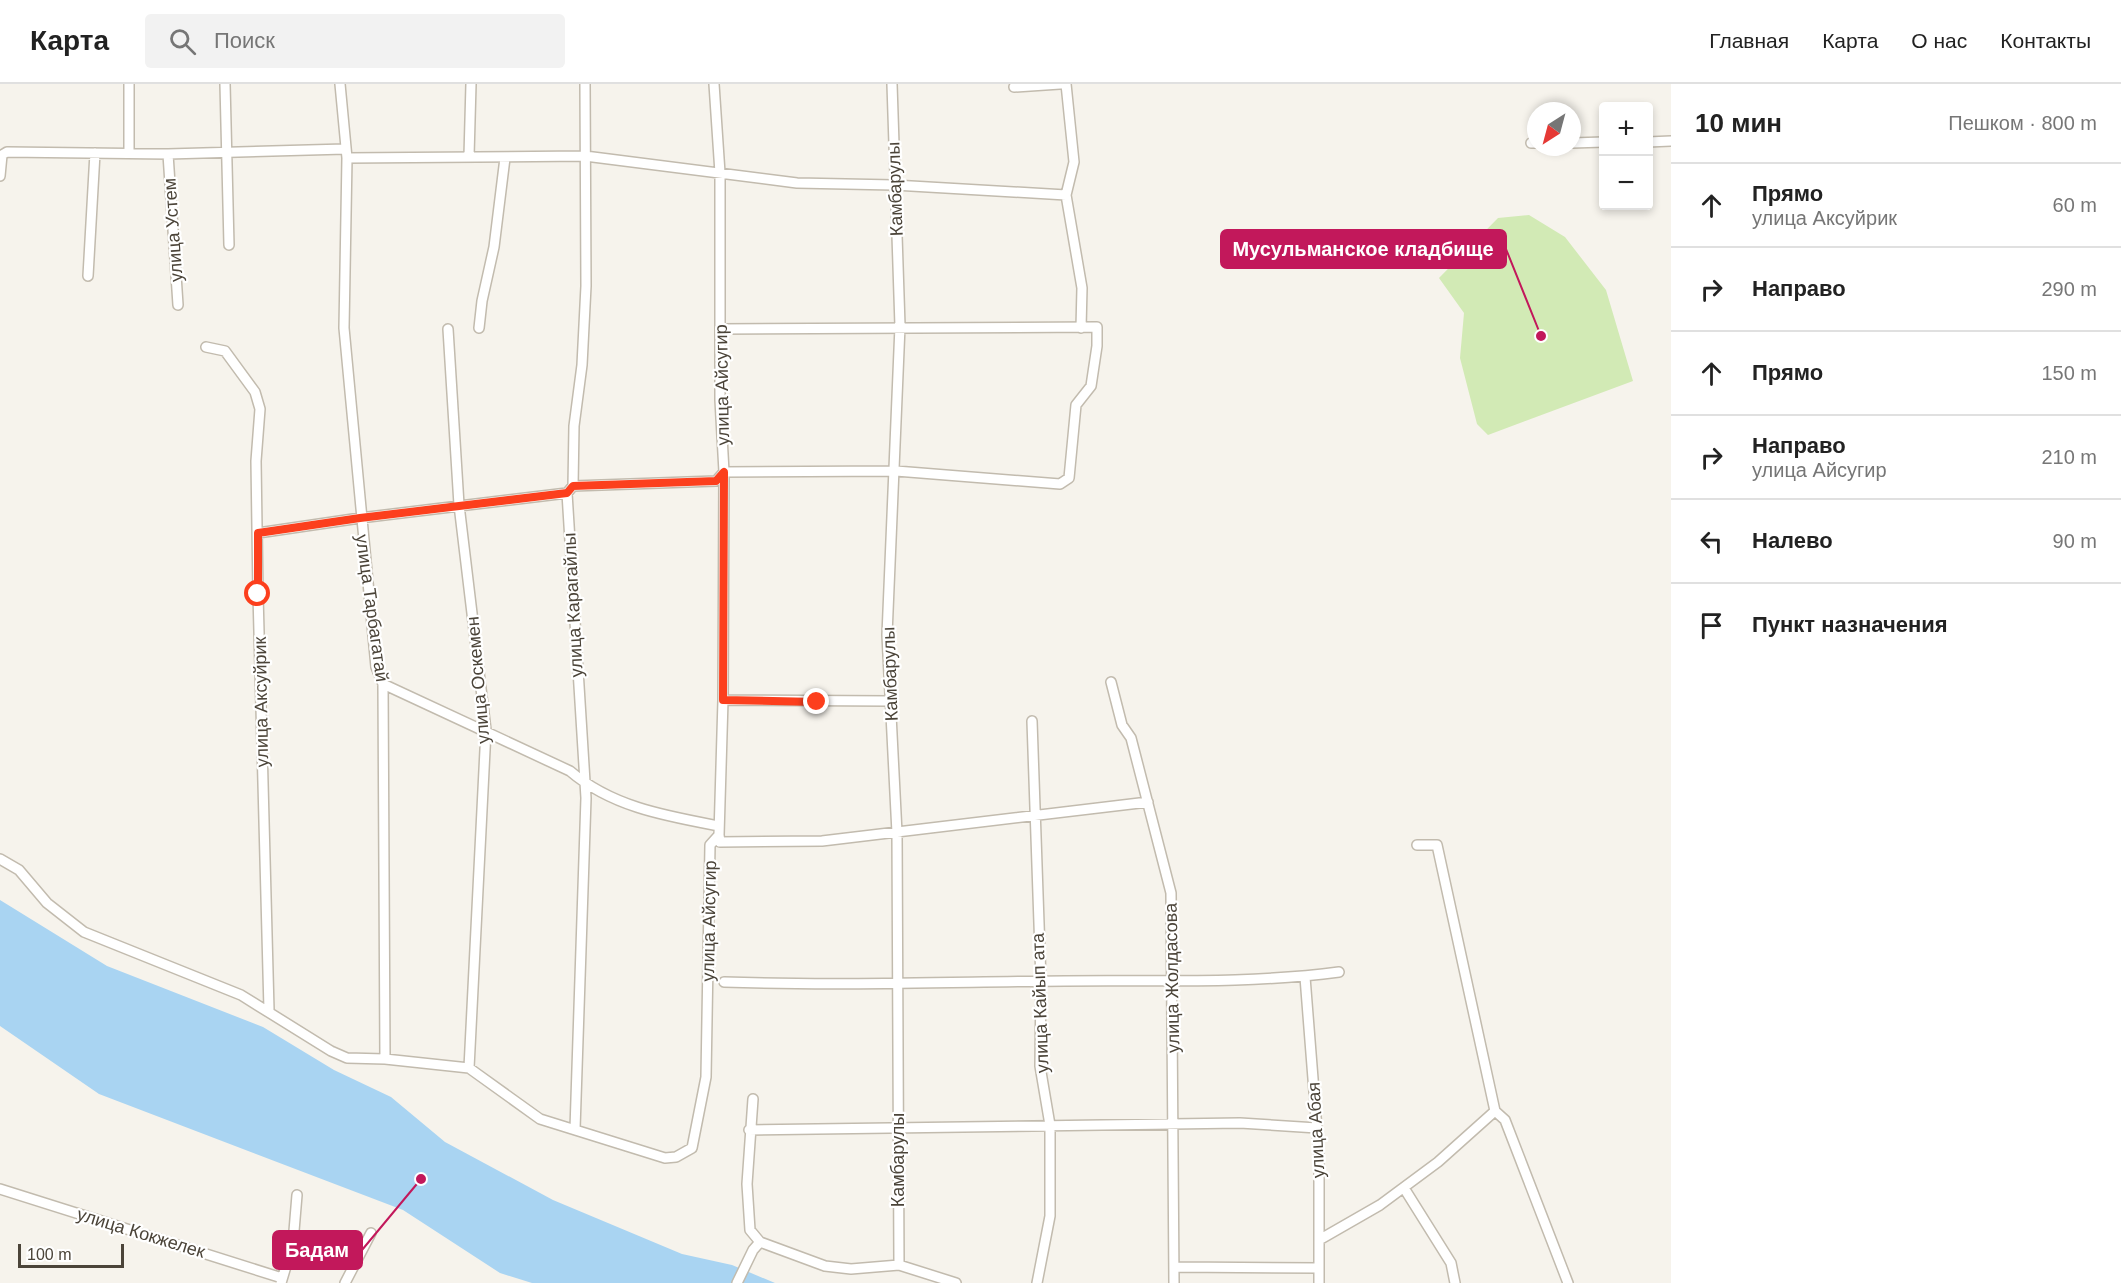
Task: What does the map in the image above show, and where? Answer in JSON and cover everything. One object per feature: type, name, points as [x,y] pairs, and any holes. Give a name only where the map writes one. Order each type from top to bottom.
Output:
[{"type":"street","points":[[129,84],[129,153]]},
{"type":"street","points":[[225,84],[229,245]]},
{"type":"street","name":"улица Тарбагатай","points":[[340,84],[346,154],[344,327],[360,518],[376,667],[383,684],[385,1059]]},
{"type":"street","points":[[469,156],[471,84]]},
{"type":"street","name":"улица Карагайлы","points":[[575,1129],[585,798],[570,490],[574,426],[582,365],[586,286],[585,84]]},
{"type":"street","name":"улица Айсугир","points":[[575,1129],[665,1158],[676,1157],[692,1148],[706,1077],[710,845],[719,831],[723,700],[724,472],[720,329],[720,173],[714,84]]},
{"type":"street","name":"Камбарулы","points":[[892,84],[900,326],[896,471],[887,635],[897,833],[899,1265]]},
{"type":"street","points":[[1014,87],[1060,84]]},
{"type":"street","points":[[1066,84],[1074,162],[1066,195],[1082,288],[1081,328]]},
{"type":"street","points":[[1653,142],[1671,141]]},
{"type":"street","points":[[1581,143],[1599,142]]},
{"type":"street","points":[[0,177],[2,155],[7,152],[168,154],[226,151],[505,158],[585,156],[797,183],[894,185],[1066,195]]},
{"type":"street","points":[[88,276],[95,153]]},
{"type":"street","name":"улица Устем","points":[[168,154],[178,305]]},
{"type":"street","points":[[479,328],[482,301],[495,247],[505,158]]},
{"type":"street","points":[[258,533],[570,490],[716,481],[724,472],[896,471],[1060,484],[1066,482],[1076,405],[1091,386],[1097,346],[1097,327],[900,326],[873,330],[720,329]]},
{"type":"street","name":"улица Оскемен","points":[[448,329],[459,505],[486,730],[469,1068]]},
{"type":"street","name":"улица Аксуйрик","points":[[206,347],[225,351],[255,392],[260,409],[256,461],[269,1010]]},
{"type":"street","name":"улица Жолдасова","points":[[1111,682],[1122,725],[1131,738],[1171,893],[1175,1124],[1176,1266],[1174,1283]]},
{"type":"street","points":[[383,684],[570,771],[583,782],[611,798],[640,809],[719,831],[720,842],[822,841],[1148,802]]},
{"type":"street","points":[[723,700],[890,701]]},
{"type":"street","name":"улица Кайып ата","points":[[1032,721],[1041,981],[1040,1066],[1050,1125],[1050,1216],[1037,1283]]},
{"type":"street","points":[[1417,845],[1437,845],[1495,1111],[1505,1120],[1568,1283]]},
{"type":"street","points":[[0,859],[19,870],[47,903],[84,932],[241,995],[269,1010],[331,1051],[347,1058],[385,1059],[469,1068],[528,1113],[575,1129]]},
{"type":"street","points":[[724,982],[824,985],[898,981],[1172,980],[1305,977],[1339,972]]},
{"type":"street","name":"улица Абая","points":[[1305,977],[1317,1128],[1319,1283]]},
{"type":"street","points":[[753,1099],[749,1130],[747,1184],[750,1230],[760,1242],[838,1268],[899,1265],[956,1283]]},
{"type":"street","points":[[1319,1240],[1380,1205],[1404,1188],[1438,1162],[1495,1111]]},
{"type":"street","points":[[749,1130],[1240,1123],[1317,1128]]},
{"type":"street","points":[[1404,1188],[1451,1263],[1455,1283]]},
{"type":"street","name":"улица Кокжелек","points":[[0,1189],[282,1281]]},
{"type":"street","points":[[282,1281],[293,1243],[297,1195]]},
{"type":"street","points":[[345,1283],[371,1233]]},
{"type":"street","points":[[737,1283],[760,1242]]},
{"type":"street","points":[[1176,1266],[1319,1268]]},
{"type":"green space","points":[[1529,215],[1565,237],[1606,290],[1633,381],[1488,435],[1477,424],[1460,358],[1464,313],[1439,278],[1498,218]]},
{"type":"water","points":[[0,900],[107,966],[263,1027],[334,1070],[391,1097],[445,1142],[553,1200],[682,1254],[732,1265],[775,1283],[532,1283],[500,1273],[403,1210],[99,1094],[0,1026]]},
{"type":"place","name":"Мусульманское кладбище","points":[[1541,336]]},
{"type":"place","name":"Бадам","points":[[421,1179]]},
{"type":"route","points":[[258,594],[258,533],[459,505],[567,493],[573,486],[716,481],[724,472],[723,700],[817,702]]}]
